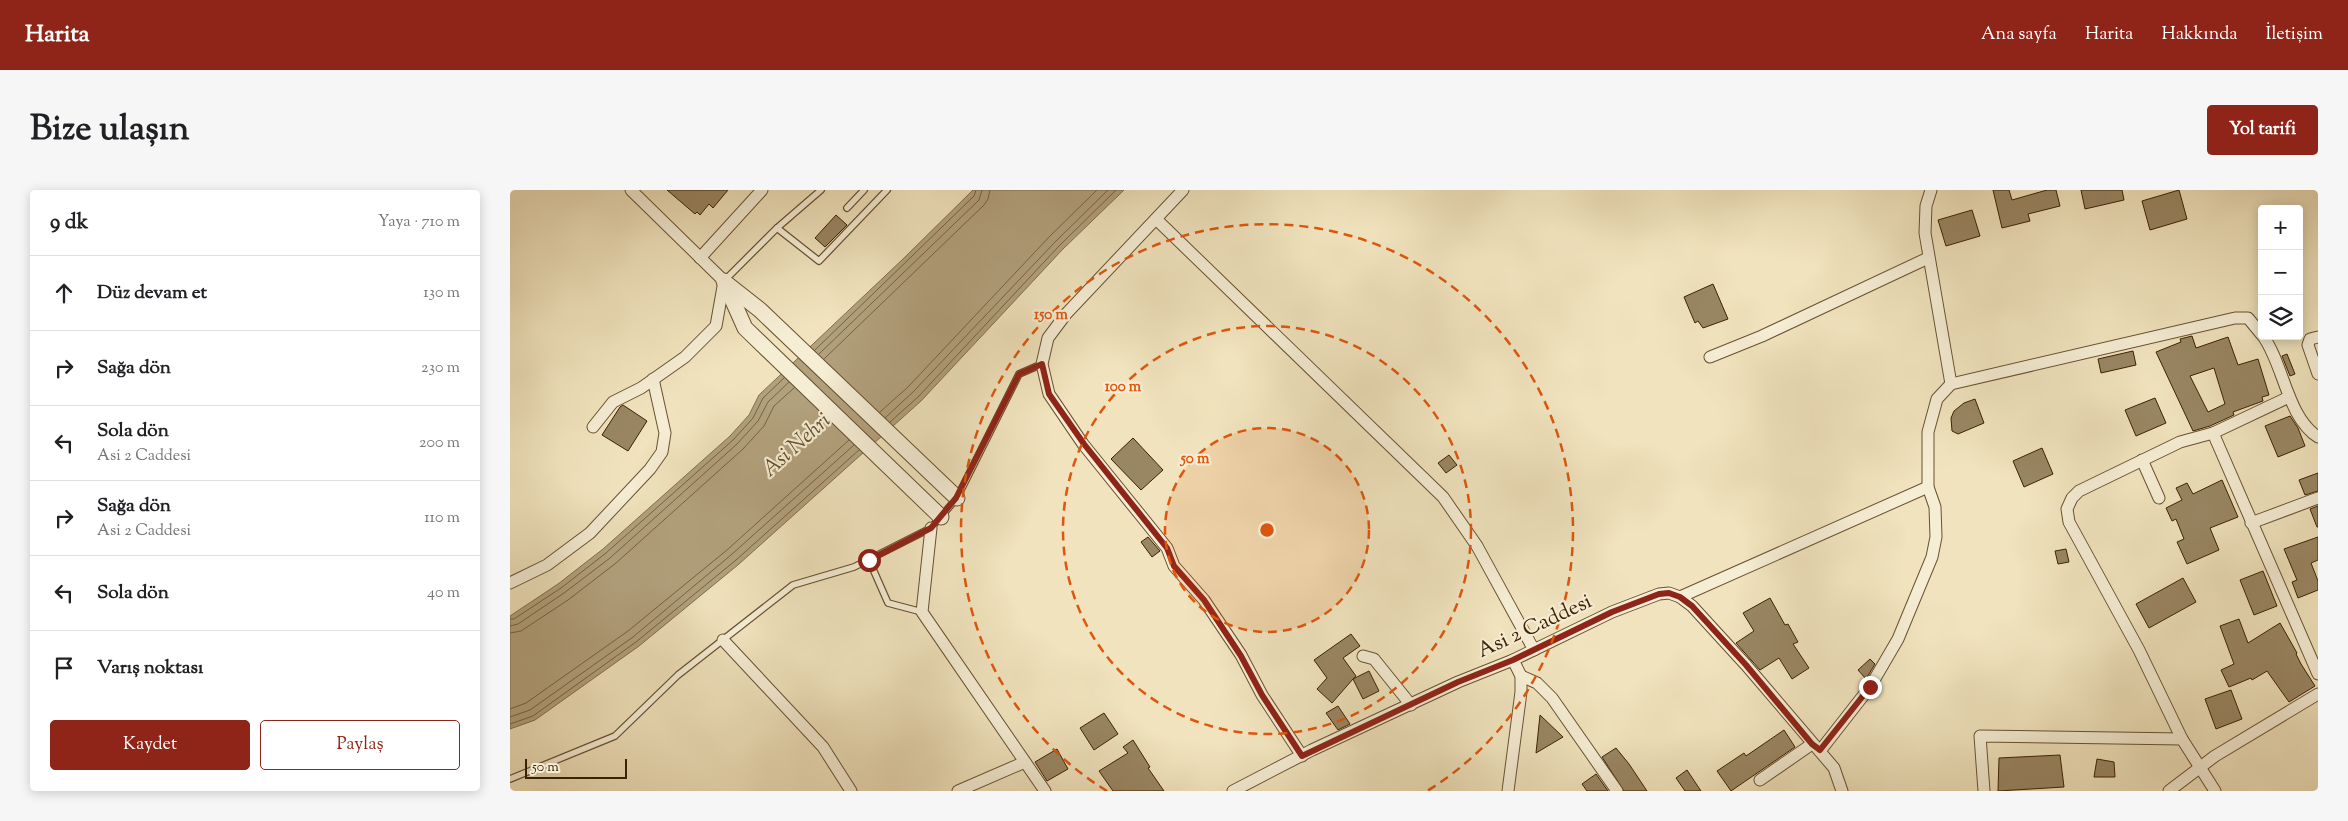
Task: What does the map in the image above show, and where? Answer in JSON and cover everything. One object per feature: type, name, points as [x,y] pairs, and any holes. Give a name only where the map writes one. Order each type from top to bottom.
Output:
[{"type":"street","points":[[631,190],[724,281],[760,310],[956,498]]},
{"type":"street","points":[[700,258],[762,190]]},
{"type":"street","points":[[1183,190],[1066,314],[1048,338],[1042,364],[1049,394],[1084,444],[1167,548],[1174,566],[1204,600],[1241,656],[1262,695],[1302,756]]},
{"type":"street","points":[[1931,190],[1926,206],[1924,233],[1951,384]]},
{"type":"street","points":[[1156,219],[1443,498],[1477,546],[1534,650]]},
{"type":"street","points":[[1710,357],[1762,336],[1928,258]]},
{"type":"street","points":[[724,281],[745,328],[936,523],[922,612],[1045,791]]},
{"type":"street","points":[[593,427],[613,402],[653,379],[685,357],[716,326],[724,281]]},
{"type":"street","points":[[1760,780],[1816,747],[1870,687],[1894,648],[1932,558],[1936,537],[1935,507],[1928,487],[1928,432],[1937,399],[1951,384],[2235,318],[2248,318],[2258,330]]},
{"type":"street","points":[[2318,337],[2310,339],[2308,345],[2318,374]]},
{"type":"street","points":[[2264,340],[2289,397],[2310,432],[2318,437]]},
{"type":"street","points":[[510,583],[546,565],[590,533],[650,469],[662,452],[665,433],[653,379]]},
{"type":"street","points":[[2215,791],[2182,739],[2139,650],[2091,566],[2069,522],[2067,509],[2072,498],[2079,491],[2180,442],[2213,433],[2289,397]]},
{"type":"street","points":[[2213,433],[2318,674]]},
{"type":"street","points":[[2142,460],[2159,498]]},
{"type":"street","points":[[1842,791],[1834,768],[1746,665],[1692,606],[1680,597],[1928,487]]},
{"type":"street","points":[[2251,523],[2318,498]]},
{"type":"street","name":"Asi 2 Caddesi","points":[[1232,791],[1458,682],[1513,660],[1612,612],[1659,594],[1669,593],[1680,597]]},
{"type":"street","points":[[723,640],[823,747],[851,791]]},
{"type":"street","points":[[1364,656],[1374,659],[1411,706]]},
{"type":"street","points":[[1508,791],[1520,709],[1522,676],[1513,660]]},
{"type":"street","points":[[1522,676],[1537,683],[1552,698],[1617,791]]},
{"type":"street","points":[[2169,791],[2215,756],[2318,694]]},
{"type":"street","points":[[1984,791],[1980,736],[2182,739]]},
{"type":"street","points":[[958,791],[1024,762]]},
{"type":"lane","points":[[724,281],[777,228],[822,190]]},
{"type":"lane","points":[[847,208],[864,190]]},
{"type":"lane","points":[[777,228],[819,261],[887,190]]},
{"type":"lane","points":[[510,779],[615,736],[678,675],[793,585],[854,567],[936,523],[956,498],[1019,374],[1042,364]]},
{"type":"lane","points":[[869,560],[888,603],[922,612]]},
{"type":"water","name":"Asi Nehri","points":[[973,190],[1124,190],[1063,249],[921,401],[739,564],[639,646],[535,720],[510,729],[510,616],[558,584],[603,549],[730,436],[749,415],[759,395]]},
{"type":"building","points":[[667,190],[728,190],[713,208],[709,204],[700,215],[697,212],[695,214]]},
{"type":"building","points":[[1993,190],[2009,190],[2012,200],[2047,190],[2056,190],[2060,206],[2028,214],[2030,221],[2002,228]]},
{"type":"building","points":[[2081,190],[2122,190],[2124,200],[2085,209]]},
{"type":"building","points":[[2179,190],[2187,219],[2150,230],[2142,201]]},
{"type":"building","points":[[1972,210],[1980,236],[1946,246],[1938,220]]},
{"type":"building","points":[[836,215],[847,225],[825,247],[815,238]]},
{"type":"building","points":[[1713,284],[1728,319],[1703,328],[1698,321],[1695,323],[1684,297]]},
{"type":"building","points":[[2192,336],[2196,348],[2228,337],[2238,365],[2258,359],[2269,395],[2262,397],[2263,401],[2233,412],[2234,415],[2210,426],[2193,431],[2156,352],[2181,342],[2180,339]],"holes":[[[2214,368],[2225,404],[2208,412],[2190,376]]]},
{"type":"building","points":[[2133,351],[2136,365],[2101,373],[2098,359]]},
{"type":"building","points":[[2287,354],[2295,374],[2290,376],[2282,356]]},
{"type":"building","points":[[2155,398],[2166,423],[2136,436],[2125,410]]},
{"type":"building","points":[[1975,399],[1984,423],[1958,434],[1952,431],[1951,418],[1954,411],[1964,403]]},
{"type":"building","points":[[623,405],[647,421],[628,451],[602,435]]},
{"type":"building","points":[[2290,416],[2298,428],[2305,446],[2278,457],[2265,426]]},
{"type":"building","points":[[1133,438],[1163,470],[1141,490],[1111,459]]},
{"type":"building","points":[[2042,448],[2053,474],[2024,487],[2013,461]]},
{"type":"building","points":[[1449,455],[1457,465],[1446,473],[1438,463]]},
{"type":"building","points":[[2318,473],[2318,491],[2305,495],[2299,480]]},
{"type":"building","points":[[2222,480],[2238,517],[2210,528],[2219,550],[2187,564],[2177,542],[2184,539],[2176,519],[2172,521],[2166,508],[2182,500],[2176,488],[2187,483],[2193,494]]},
{"type":"building","points":[[2318,506],[2318,527],[2317,527],[2310,509]]},
{"type":"building","points":[[1148,537],[1160,551],[1152,557],[1141,542]]},
{"type":"building","points":[[2318,537],[2318,560],[2311,563],[2318,581],[2318,590],[2298,598],[2292,582],[2297,580],[2284,549]]},
{"type":"building","points":[[2066,549],[2069,562],[2058,564],[2055,551]]},
{"type":"building","points":[[2263,571],[2277,606],[2254,615],[2240,580]]},
{"type":"building","points":[[2183,578],[2196,602],[2149,628],[2136,604]]},
{"type":"building","points":[[1770,598],[1785,625],[1788,624],[1798,642],[1793,644],[1809,668],[1792,679],[1779,658],[1760,670],[1736,643],[1754,631],[1743,613]]},
{"type":"building","points":[[2239,619],[2248,643],[2280,623],[2301,664],[2315,686],[2289,702],[2267,671],[2252,680],[2251,678],[2229,687],[2221,670],[2234,664],[2220,626]]},
{"type":"building","points":[[1351,634],[1360,646],[1343,658],[1356,676],[1332,703],[1317,689],[1327,678],[1314,660]]},
{"type":"building","points":[[1870,659],[1875,664],[1866,679],[1858,670]]},
{"type":"building","points":[[1369,671],[1379,691],[1363,699],[1353,679]]},
{"type":"building","points":[[2231,690],[2242,719],[2216,729],[2205,699]]},
{"type":"building","points":[[1338,706],[1350,724],[1338,730],[1326,713]]},
{"type":"building","points":[[1104,713],[1118,734],[1094,750],[1080,728]]},
{"type":"building","points":[[1540,715],[1563,737],[1536,753]]},
{"type":"building","points":[[1784,730],[1795,747],[1731,791],[1717,771],[1744,753],[1746,756]]},
{"type":"building","points":[[1133,740],[1150,767],[1148,768],[1164,791],[1113,791],[1099,771],[1128,753],[1123,747]]},
{"type":"building","points":[[1616,748],[1647,791],[1624,791],[1602,757]]},
{"type":"building","points":[[1057,749],[1068,769],[1047,781],[1035,762]]},
{"type":"building","points":[[2060,755],[2064,787],[1998,791],[1999,758]]},
{"type":"building","points":[[2097,759],[2114,762],[2115,777],[2094,777]]},
{"type":"building","points":[[1687,770],[1701,791],[1685,791],[1676,778]]},
{"type":"building","points":[[1596,774],[1608,791],[1587,791],[1582,784]]},
{"type":"route","points":[[869,560],[931,528],[956,498],[1019,374],[1042,364],[1049,394],[1084,444],[1167,548],[1174,566],[1204,600],[1241,656],[1262,695],[1302,756],[1411,706],[1458,682],[1513,660],[1612,612],[1659,594],[1669,593],[1680,597],[1692,606],[1746,665],[1812,744],[1820,750],[1870,687]]}]
